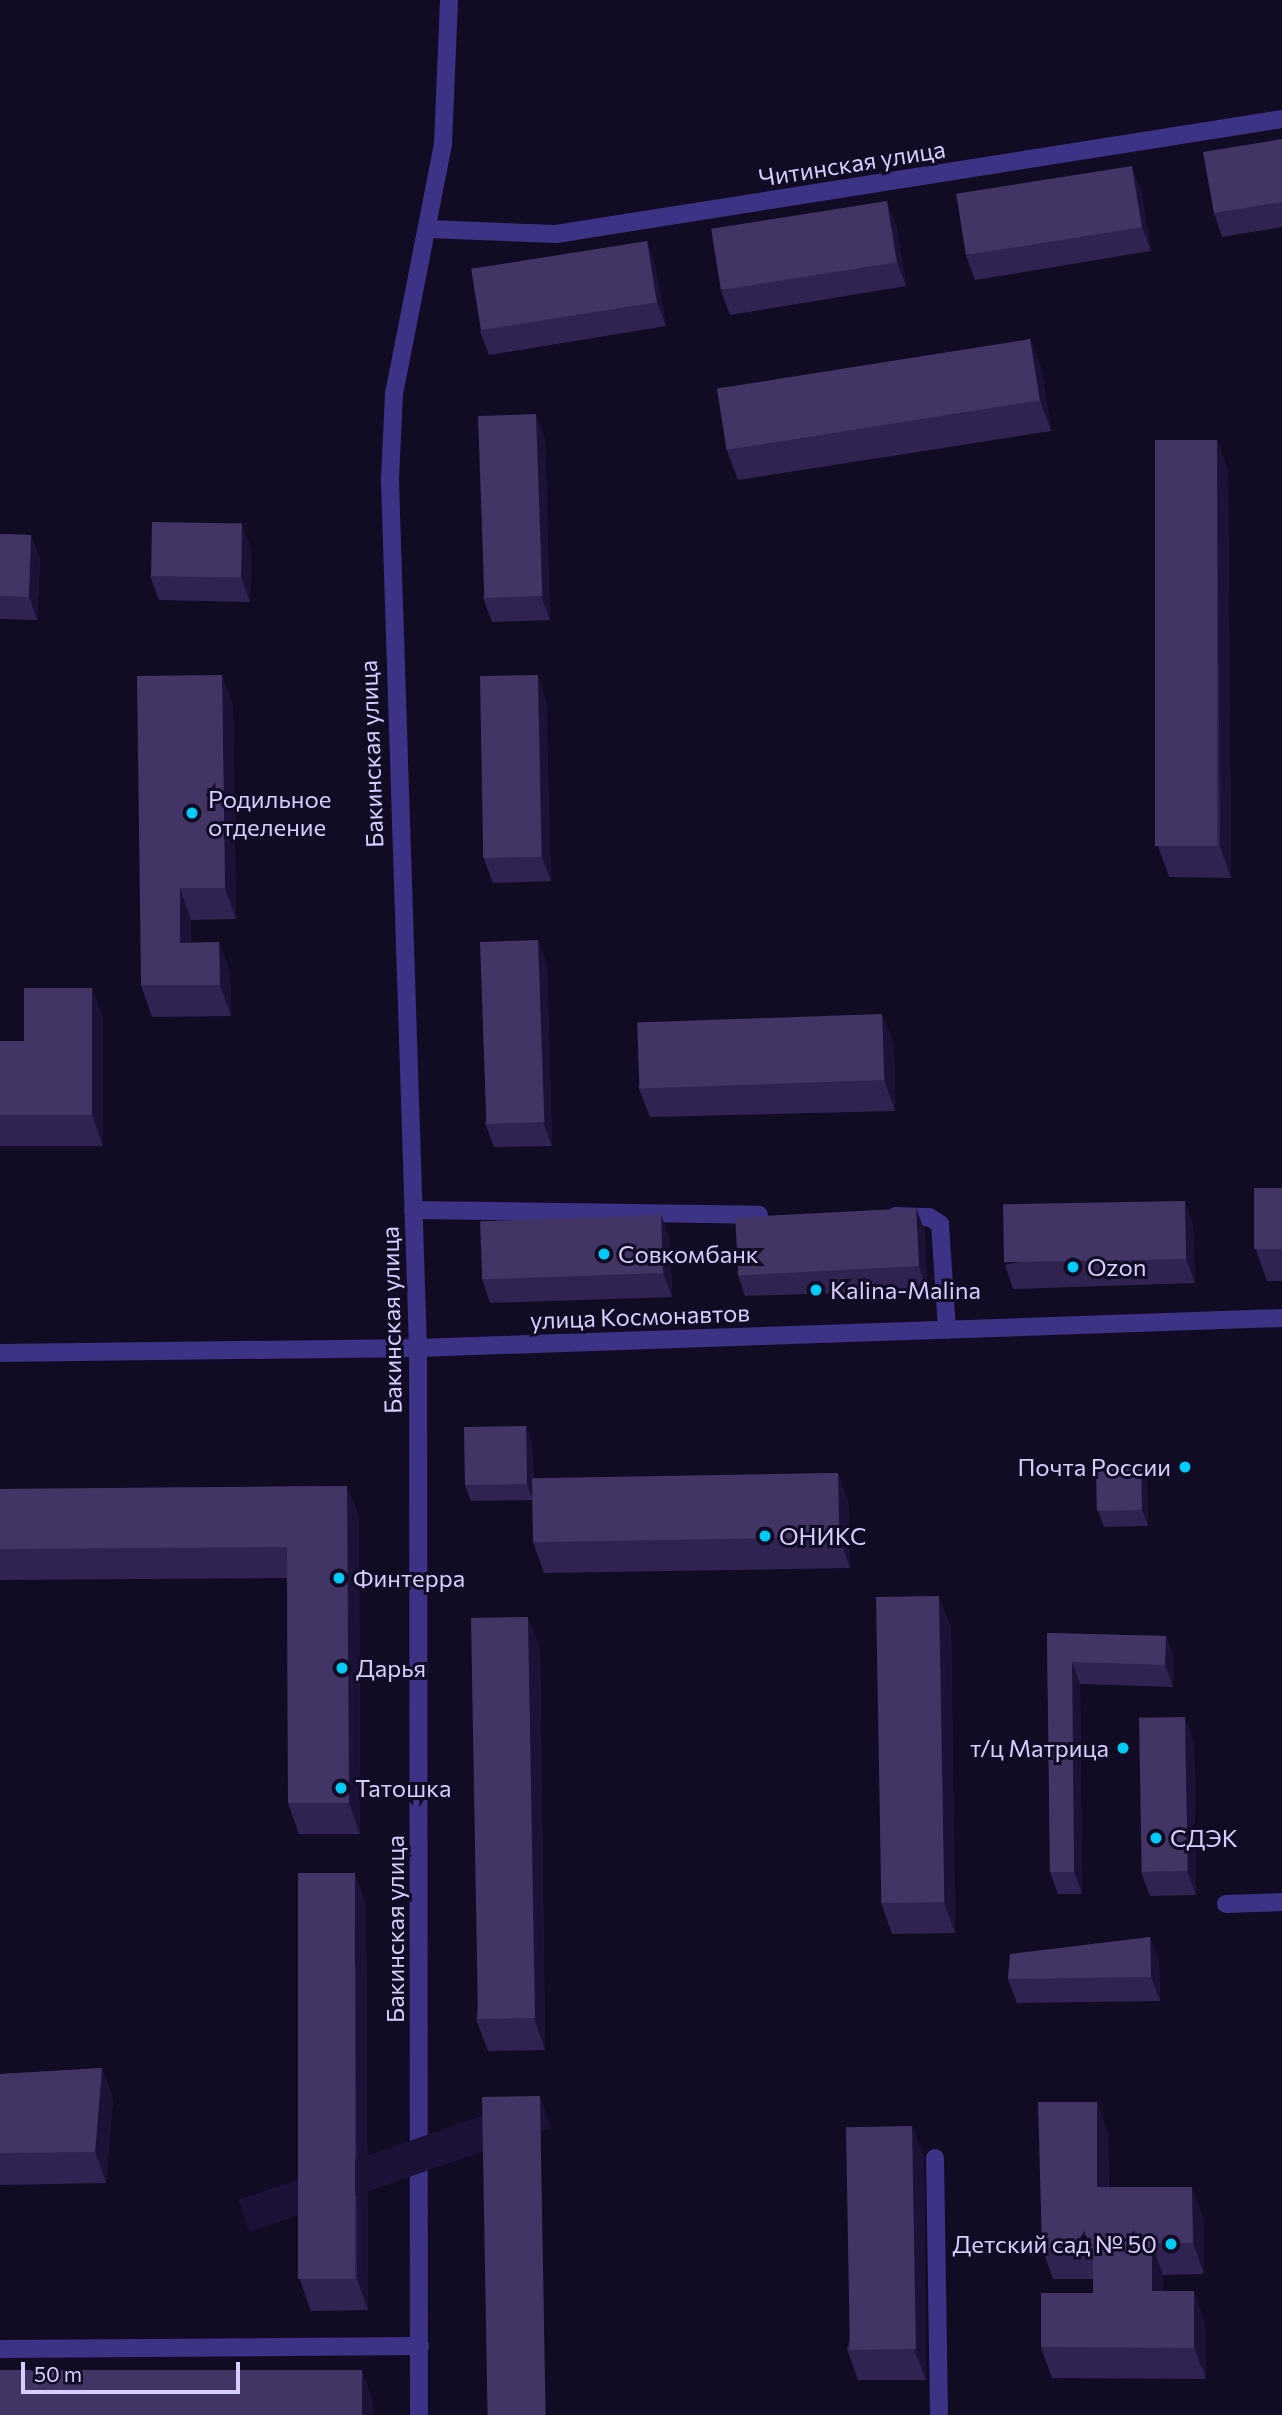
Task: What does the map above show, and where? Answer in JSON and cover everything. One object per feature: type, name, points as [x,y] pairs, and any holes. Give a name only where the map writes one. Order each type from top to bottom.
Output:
[{"type":"street","name":"Бакинская улица","points":[[419,2415],[418,1348],[390,479],[394,394],[429,229],[443,145],[449,0]]},
{"type":"street","name":"Читинская улица","points":[[429,229],[556,234],[1282,119]]},
{"type":"street","points":[[413,1210],[776,1215]]},
{"type":"street","points":[[873,1216],[929,1217],[940,1224],[947,1330]]},
{"type":"street","name":"улица Космонавтов","points":[[0,1353],[418,1348],[1282,1318]]},
{"type":"street","points":[[1226,1905],[1282,1902]]},
{"type":"street","points":[[935,2158],[939,2415]]},
{"type":"street","points":[[0,2349],[420,2346]]},
{"type":"building","points":[[1282,139],[1282,202],[1214,213],[1203,152]]},
{"type":"building","points":[[1132,166],[1142,227],[966,255],[956,194]]},
{"type":"building","points":[[887,201],[897,262],[721,290],[711,229]]},
{"type":"building","points":[[647,241],[657,302],[481,330],[471,269]]},
{"type":"building","points":[[1030,339],[1040,400],[727,450],[717,389]]},
{"type":"building","points":[[536,414],[542,596],[484,598],[478,416]]},
{"type":"building","points":[[1155,440],[1217,440],[1217,846],[1155,846]]},
{"type":"building","points":[[152,522],[242,524],[241,578],[151,576]]},
{"type":"building","points":[[0,534],[31,535],[29,597],[0,596]]},
{"type":"building","name":"Родильное отделение","points":[[222,675],[225,888],[180,888],[180,943],[219,942],[220,985],[141,985],[137,676]]},
{"type":"building","points":[[538,675],[541,857],[483,858],[480,676]]},
{"type":"building","points":[[538,940],[544,1122],[486,1124],[480,942]]},
{"type":"building","points":[[24,988],[92,988],[92,1115],[0,1115],[0,1041],[24,1041]]},
{"type":"building","points":[[882,1014],[884,1080],[639,1089],[637,1023]]},
{"type":"building","points":[[1254,1188],[1282,1188],[1282,1249],[1254,1249]]},
{"type":"building","points":[[1185,1201],[1186,1259],[1004,1262],[1003,1204]]},
{"type":"building","points":[[916,1208],[919,1266],[738,1275],[735,1217]]},
{"type":"building","points":[[661,1215],[663,1273],[482,1279],[480,1221]]},
{"type":"building","points":[[526,1426],[527,1484],[465,1485],[464,1427]]},
{"type":"building","points":[[1141,1464],[1142,1510],[1097,1511],[1096,1465]]},
{"type":"building","points":[[838,1473],[839,1537],[533,1542],[532,1478]]},
{"type":"building","points":[[347,1486],[349,1803],[288,1803],[287,1547],[0,1549],[0,1489]]},
{"type":"building","points":[[939,1596],[944,1902],[881,1903],[876,1597]]},
{"type":"building","points":[[528,1617],[535,2018],[478,2019],[471,1618]]},
{"type":"building","points":[[1047,1633],[1166,1636],[1165,1665],[1072,1662],[1074,1872],[1050,1872]]},
{"type":"building","points":[[1185,1717],[1188,1871],[1142,1872],[1139,1718]]},
{"type":"building","points":[[298,1873],[355,1873],[355,2279],[298,2279]]},
{"type":"building","points":[[1150,1937],[1151,1977],[1008,1979],[1010,1954]]},
{"type":"building","points":[[102,2068],[95,2152],[0,2153],[0,2074]]},
{"type":"building","points":[[540,2096],[546,2415],[488,2415],[482,2097]]},
{"type":"building","points":[[1038,2102],[1097,2102],[1097,2187],[1192,2187],[1193,2243],[1152,2244],[1152,2291],[1194,2291],[1194,2348],[1041,2347],[1041,2293],[1093,2293],[1093,2248],[1042,2248]]},
{"type":"building","points":[[912,2126],[916,2349],[850,2350],[846,2127]]},
{"type":"building","points":[[0,2370],[362,2370],[362,2415],[0,2415]]},
{"type":"place","name":"Родильное отделение","points":[[192,813]]},
{"type":"place","name":"Совкомбанк","points":[[604,1254]]},
{"type":"place","name":"Ozon","points":[[1073,1267]]},
{"type":"place","name":"Kalina-Malina","points":[[816,1290]]},
{"type":"place","name":"Почта России","points":[[1185,1467]]},
{"type":"place","name":"ОНИКС","points":[[765,1536]]},
{"type":"place","name":"Финтерра","points":[[339,1578]]},
{"type":"place","name":"Дарья","points":[[342,1668]]},
{"type":"place","name":"т/ц Матрица","points":[[1123,1748]]},
{"type":"place","name":"Татошка","points":[[341,1788]]},
{"type":"place","name":"СДЭК","points":[[1156,1838]]},
{"type":"place","name":"Детский сад № 50","points":[[1171,2244]]}]
